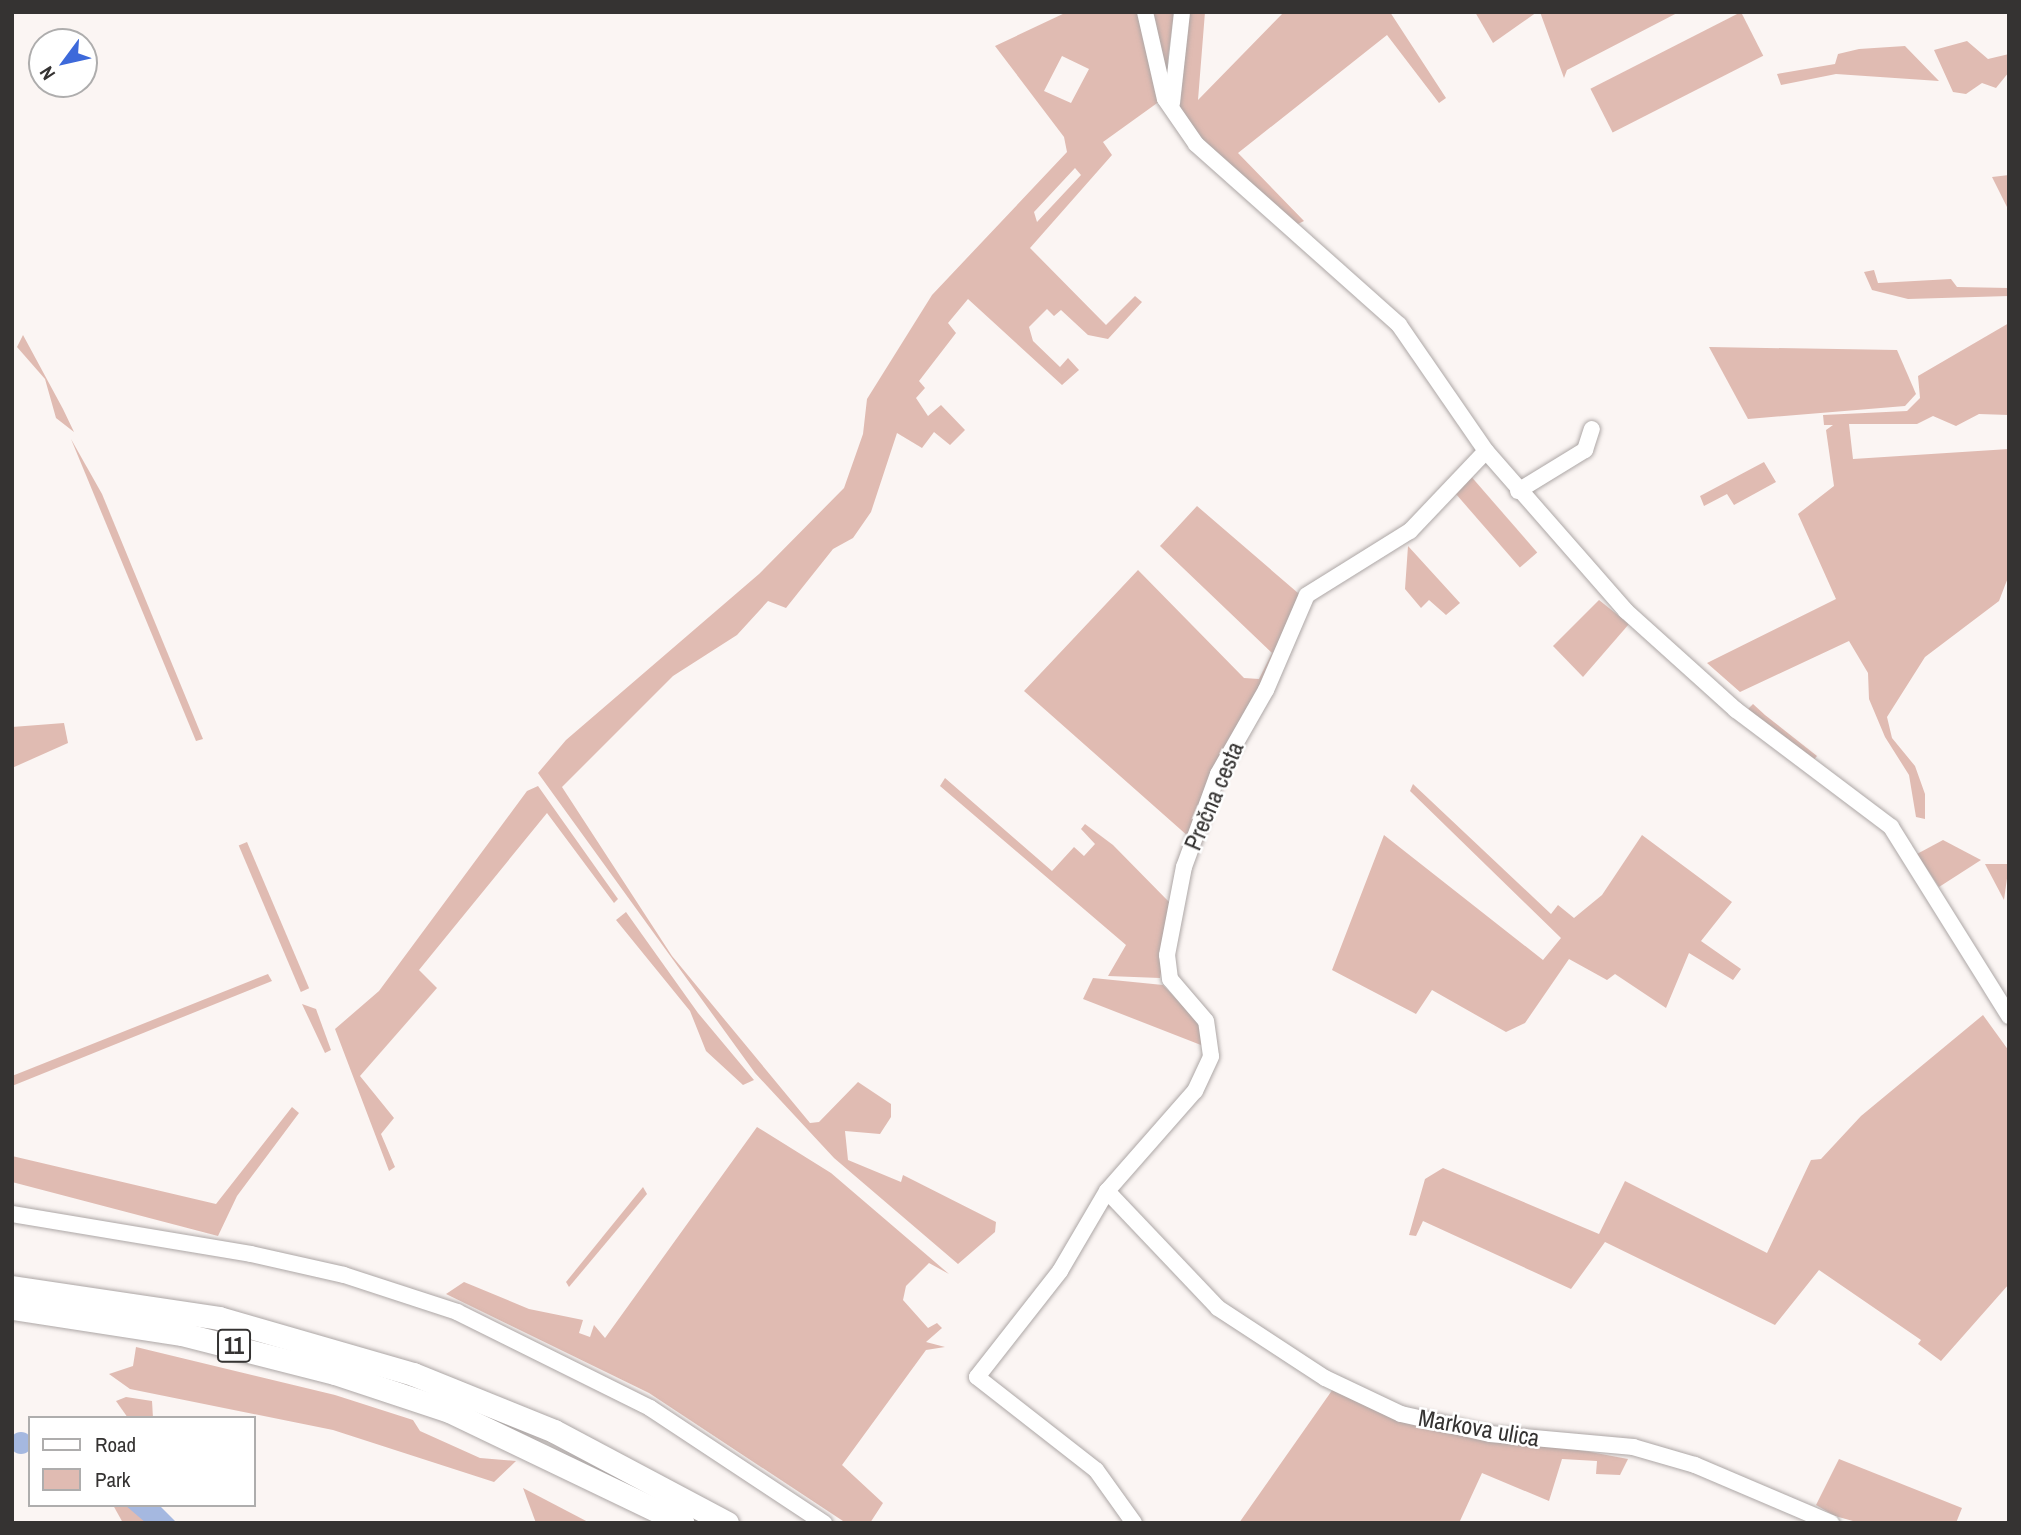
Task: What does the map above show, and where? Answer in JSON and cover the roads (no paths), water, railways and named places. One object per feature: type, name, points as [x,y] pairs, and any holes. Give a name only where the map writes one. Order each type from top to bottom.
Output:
[{"type":"highway","name":"11","points":[[12,1287],[219,1318],[413,1374],[554,1431],[727,1523]]},
{"type":"highway","name":"11","points":[[12,1308],[182,1334],[335,1373],[449,1411],[683,1523]]},
{"type":"street","points":[[1145,12],[1173,112],[1236,183],[1399,325],[1486,451],[1518,491],[1656,638],[1736,710],[1891,827],[2009,1016]]},
{"type":"street","points":[[1173,112],[1182,12]]},
{"type":"street","points":[[1518,491],[1585,450],[1592,429]]},
{"type":"street","name":"Prečna cesta","points":[[1134,1523],[1096,1470],[977,1377],[1060,1270],[1107,1191],[1195,1091],[1210,1056],[1206,1021],[1170,979],[1167,955],[1185,867],[1218,774],[1266,690],[1307,596],[1410,531],[1486,451]]},
{"type":"street","name":"Markova ulica","points":[[1107,1191],[1218,1308],[1325,1378],[1401,1414],[1490,1434],[1633,1447],[1695,1465],[1831,1523]]},
{"type":"street","points":[[12,1214],[251,1254],[344,1275],[457,1312],[650,1408],[824,1523]]},
{"type":"water","points":[[28,1434],[28,1452],[21,1454],[13,1451],[10,1443],[13,1435]]},
{"type":"water","points":[[127,1507],[161,1507],[177,1523],[146,1523]]}]
